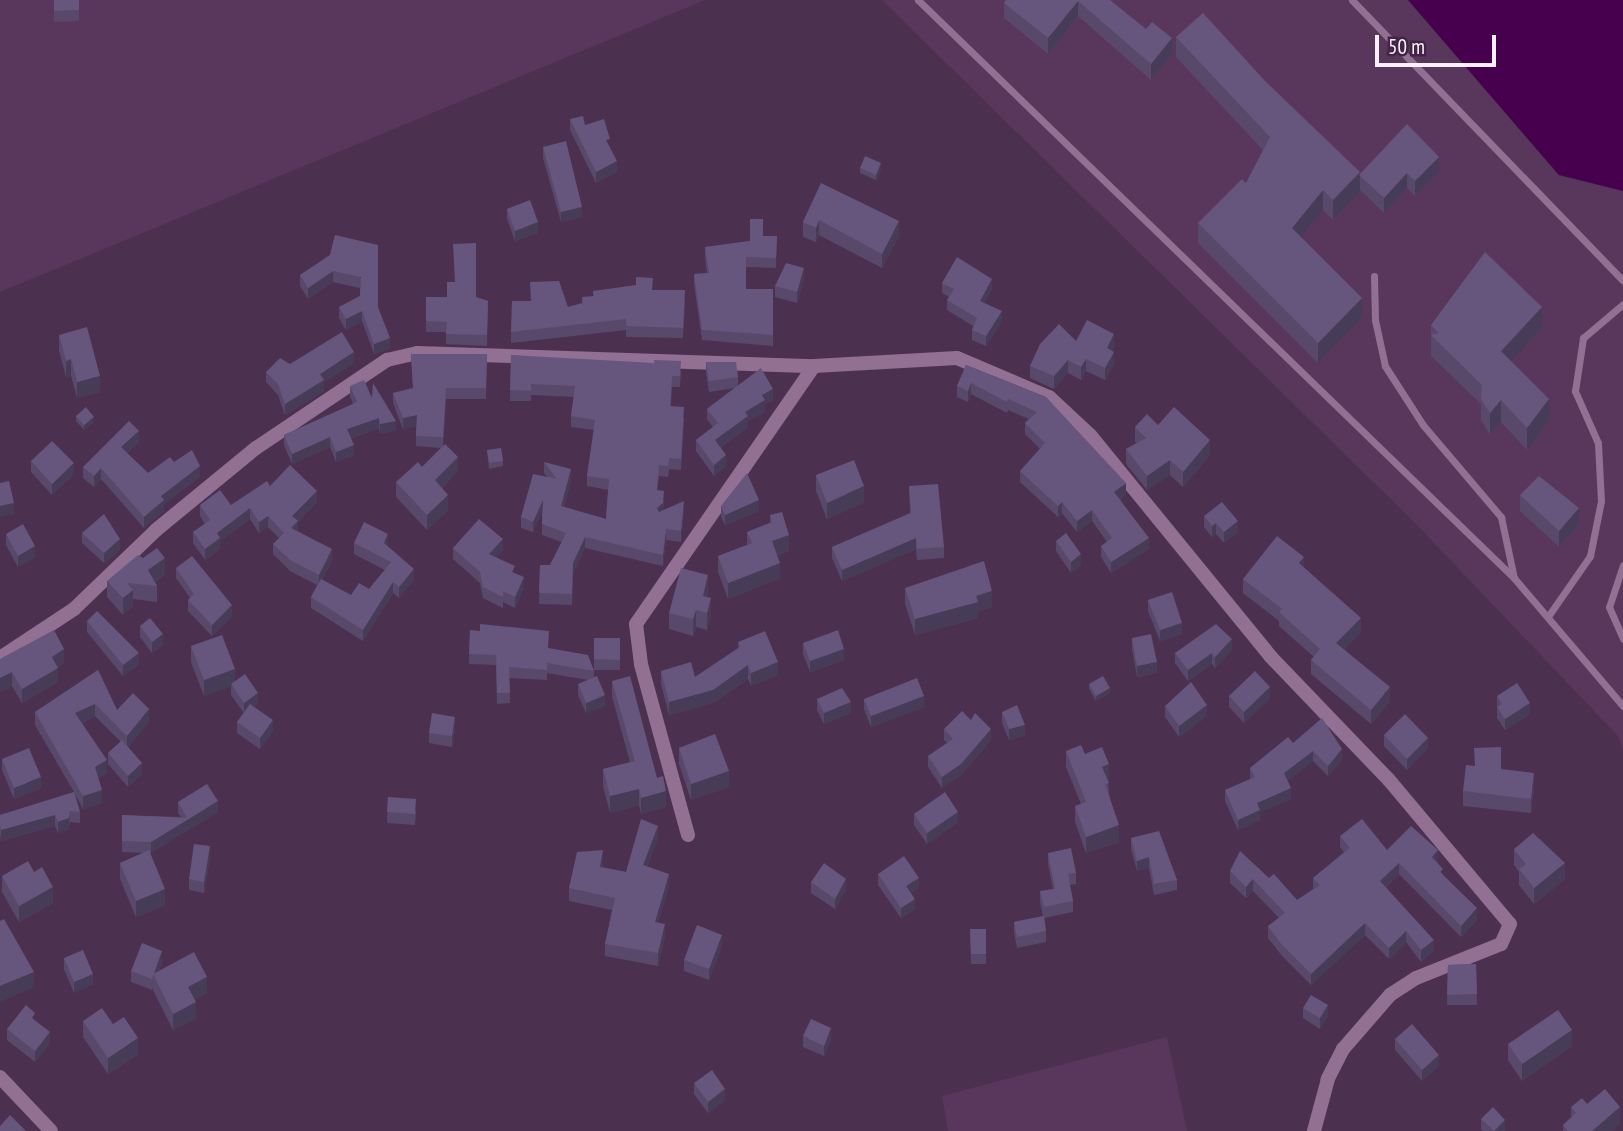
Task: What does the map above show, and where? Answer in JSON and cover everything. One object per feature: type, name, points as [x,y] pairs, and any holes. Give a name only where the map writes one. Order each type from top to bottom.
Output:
[{"type":"street","points":[[0,658],[74,609],[156,530],[256,447],[387,360],[417,353],[814,366],[957,358],[1049,397],[1090,435],[1271,657],[1390,780],[1504,911],[1510,924],[1501,944],[1416,978],[1390,995],[1343,1049],[1328,1079],[1314,1131]]},
{"type":"street","points":[[688,835],[641,664],[636,624],[814,366]]},
{"type":"street","points":[[0,1077],[51,1131]]},
{"type":"lane","points":[[918,0],[1514,578],[1549,615],[1623,706]]},
{"type":"lane","points":[[1352,0],[1623,281]]},
{"type":"lane","points":[[1374,276],[1375,320],[1385,366],[1423,425],[1501,517],[1514,578]]},
{"type":"lane","points":[[1549,615],[1590,556],[1601,501],[1598,443],[1575,391],[1583,338],[1623,304]]},
{"type":"lane","points":[[1623,565],[1609,607],[1623,639]]},
{"type":"shaded area","points":[[0,0],[705,0],[0,292]]},
{"type":"shaded area","points":[[882,0],[1408,0],[1558,175],[1623,191],[1623,750],[1618,736],[1416,524]]},
{"type":"shaded area","points":[[1408,0],[1623,0],[1623,191],[1559,175]]},
{"type":"shaded area","points":[[1167,1037],[1187,1131],[948,1131],[942,1096]]},
{"type":"building","points":[[54,0],[79,0],[79,10],[54,11]]},
{"type":"building","points":[[1006,0],[1110,0],[1146,29],[1152,22],[1172,38],[1151,64],[1078,1],[1048,38],[1004,3]]},
{"type":"building","points":[[1203,13],[1266,82],[1360,172],[1333,200],[1323,190],[1292,228],[1362,298],[1318,343],[1198,223],[1242,179],[1246,183],[1270,137],[1176,37]]},
{"type":"building","points":[[583,116],[585,125],[604,119],[610,139],[606,140],[617,161],[596,172],[570,119]]},
{"type":"building","points":[[1407,124],[1439,157],[1415,181],[1407,173],[1384,198],[1359,175]]},
{"type":"building","points":[[566,141],[582,207],[561,212],[543,147]]},
{"type":"building","points":[[865,156],[881,163],[876,175],[860,168]]},
{"type":"building","points":[[821,183],[899,221],[882,254],[819,220],[816,228],[803,222]]},
{"type":"building","points":[[530,200],[538,222],[515,231],[507,209]]},
{"type":"building","points":[[750,219],[763,219],[763,236],[777,236],[776,258],[746,257],[746,289],[773,289],[773,335],[702,330],[694,274],[709,273],[705,247],[750,241]]},
{"type":"building","points":[[335,235],[378,245],[378,307],[390,338],[374,344],[362,311],[346,319],[339,307],[360,296],[361,277],[333,271],[308,288],[300,275],[330,255]]},
{"type":"building","points":[[476,243],[476,297],[488,301],[487,335],[446,334],[447,322],[426,321],[426,297],[447,297],[447,282],[455,282],[453,244]]},
{"type":"building","points":[[1485,252],[1542,307],[1501,351],[1549,399],[1527,428],[1501,400],[1490,413],[1481,399],[1482,385],[1431,335],[1439,333],[1431,325]]},
{"type":"building","points":[[957,257],[992,279],[980,301],[1002,311],[986,336],[972,330],[977,318],[947,300],[954,289],[942,283]]},
{"type":"building","points":[[786,263],[804,268],[797,292],[775,286]]},
{"type":"building","points":[[636,277],[653,278],[652,290],[685,290],[683,328],[626,326],[626,319],[511,332],[512,301],[531,301],[530,282],[559,281],[568,307],[583,303],[582,297],[594,296],[593,291],[636,285]]},
{"type":"building","points":[[1087,320],[1114,334],[1107,348],[1114,352],[1105,368],[1086,359],[1081,367],[1068,360],[1054,376],[1030,366],[1040,344],[1059,324],[1076,341]]},
{"type":"building","points":[[87,327],[100,376],[77,382],[71,359],[66,361],[59,335]]},
{"type":"building","points":[[342,332],[354,352],[320,374],[324,380],[285,404],[278,384],[266,372],[280,358],[290,364]]},
{"type":"building","points":[[411,354],[487,354],[486,388],[446,388],[443,437],[416,436],[417,415],[403,418],[393,393],[413,388]]},
{"type":"building","points":[[511,355],[654,363],[654,360],[681,361],[680,376],[672,376],[670,406],[684,407],[681,459],[669,458],[668,466],[659,465],[657,490],[664,491],[663,503],[657,508],[659,512],[684,501],[681,531],[666,529],[663,555],[585,537],[573,563],[572,594],[539,593],[540,565],[550,565],[566,533],[542,524],[543,500],[533,522],[521,517],[533,474],[557,479],[544,462],[571,469],[561,506],[606,519],[609,479],[587,476],[595,420],[571,416],[575,386],[531,384],[531,391],[510,390]]},
{"type":"building","points":[[706,362],[736,362],[738,377],[709,381]]},
{"type":"building","points":[[966,365],[1046,397],[1126,483],[1114,492],[1149,538],[1111,562],[1101,546],[1112,538],[1092,510],[1077,521],[1062,502],[1058,506],[1020,471],[1045,443],[1025,423],[1037,412],[1008,399],[1007,402],[971,383],[968,391],[957,386]]},
{"type":"building","points":[[761,368],[773,389],[762,395],[765,400],[745,412],[748,416],[715,440],[726,455],[714,465],[696,440],[718,423],[707,409]]},
{"type":"building","points":[[364,380],[372,398],[373,383],[396,421],[380,424],[379,418],[347,429],[354,445],[336,452],[330,437],[292,454],[284,435],[357,402],[350,386]]},
{"type":"building","points":[[86,407],[94,417],[84,425],[76,416]]},
{"type":"building","points":[[1174,407],[1210,440],[1183,472],[1170,460],[1147,476],[1126,449],[1146,438],[1135,427],[1147,414],[1158,425]]},
{"type":"building","points":[[129,421],[139,431],[121,447],[148,473],[170,457],[174,462],[192,450],[200,466],[161,496],[164,500],[144,517],[101,468],[94,476],[83,467]]},
{"type":"building","points":[[52,441],[74,463],[52,484],[31,461]]},
{"type":"building","points":[[445,444],[458,457],[435,480],[448,495],[427,515],[396,482],[418,462],[422,467]]},
{"type":"building","points":[[501,448],[503,461],[489,463],[487,450]]},
{"type":"building","points":[[854,460],[864,486],[827,503],[816,475]]},
{"type":"building","points":[[290,465],[317,491],[292,516],[298,521],[291,528],[332,549],[319,575],[290,560],[273,544],[284,533],[268,516],[259,522],[250,508],[217,533],[220,538],[205,549],[193,532],[210,520],[200,505],[220,490],[231,505],[267,481],[270,486]]},
{"type":"building","points":[[747,473],[759,500],[725,515],[721,506]]},
{"type":"building","points":[[1539,476],[1579,508],[1559,531],[1520,495]]},
{"type":"building","points":[[9,481],[14,503],[0,506],[0,483]]},
{"type":"building","points":[[938,484],[944,547],[917,549],[916,538],[842,570],[832,547],[911,513],[909,486]]},
{"type":"building","points":[[1222,502],[1238,521],[1224,532],[1216,523],[1212,526],[1204,516]]},
{"type":"building","points":[[782,512],[789,535],[772,541],[780,563],[728,583],[718,556],[752,543],[747,532],[772,522],[770,515]]},
{"type":"building","points":[[104,514],[120,539],[104,553],[82,533]]},
{"type":"building","points":[[479,519],[503,539],[489,554],[515,566],[512,572],[524,577],[515,597],[503,591],[503,597],[483,587],[480,572],[453,548]]},
{"type":"building","points":[[364,522],[388,534],[384,543],[414,569],[399,587],[393,582],[363,630],[311,597],[321,579],[351,595],[359,583],[369,589],[391,562],[354,543]]},
{"type":"building","points":[[23,524],[35,546],[18,556],[6,534]]},
{"type":"building","points":[[1066,533],[1081,554],[1071,562],[1056,541]]},
{"type":"building","points":[[1277,536],[1304,557],[1299,563],[1361,618],[1336,643],[1390,687],[1371,710],[1311,660],[1320,649],[1279,612],[1282,609],[1243,579]]},
{"type":"building","points":[[157,548],[165,558],[148,570],[157,586],[127,583],[133,590],[123,598],[107,581],[138,555],[143,558]]},
{"type":"building","points":[[192,556],[232,605],[212,625],[188,600],[194,594],[176,568]]},
{"type":"building","points":[[984,561],[992,591],[976,596],[978,602],[915,619],[905,588]]},
{"type":"building","points":[[681,568],[708,575],[703,596],[711,598],[707,613],[696,610],[693,619],[669,613]]},
{"type":"building","points":[[1172,592],[1182,623],[1160,630],[1148,600]]},
{"type":"building","points":[[97,611],[139,653],[123,665],[87,621]]},
{"type":"building","points":[[150,618],[163,634],[152,642],[140,626]]},
{"type":"building","points":[[480,624],[549,631],[548,648],[588,655],[594,671],[547,663],[547,670],[509,667],[510,693],[497,693],[496,655],[469,654],[470,630],[480,631]]},
{"type":"building","points":[[1216,624],[1232,639],[1215,657],[1212,653],[1188,670],[1175,653]]},
{"type":"building","points":[[54,630],[64,649],[52,657],[58,668],[22,689],[12,672],[0,678],[0,659]]},
{"type":"building","points":[[838,630],[844,649],[810,661],[803,643]]},
{"type":"building","points":[[765,631],[778,662],[751,673],[748,665],[713,690],[669,702],[661,671],[691,662],[695,677],[740,647],[738,642]]},
{"type":"building","points":[[1151,634],[1157,662],[1137,666],[1132,638]]},
{"type":"building","points":[[222,635],[235,669],[204,680],[191,646]]},
{"type":"building","points":[[594,638],[620,638],[620,660],[594,659]]},
{"type":"building","points":[[98,670],[117,710],[133,693],[149,709],[127,736],[95,704],[75,713],[107,760],[95,767],[102,790],[83,796],[35,712]]},
{"type":"building","points":[[1255,671],[1270,687],[1244,712],[1229,696]]},
{"type":"building","points":[[245,674],[258,693],[244,703],[231,684]]},
{"type":"building","points":[[597,676],[605,695],[586,703],[578,684]]},
{"type":"building","points":[[630,676],[657,778],[663,776],[666,791],[641,798],[639,789],[610,796],[603,769],[635,761],[612,681]]},
{"type":"building","points":[[1103,676],[1110,688],[1096,696],[1089,684]]},
{"type":"building","points":[[917,678],[924,696],[871,716],[864,699]]},
{"type":"building","points":[[1191,682],[1207,705],[1179,726],[1165,706]]},
{"type":"building","points":[[1517,683],[1530,703],[1505,719],[1497,707],[1502,704],[1497,696]]},
{"type":"building","points":[[842,688],[851,702],[824,713],[817,699]]},
{"type":"building","points":[[250,704],[273,720],[260,738],[237,722]]},
{"type":"building","points":[[1017,705],[1025,725],[1009,729],[1002,712]]},
{"type":"building","points":[[962,711],[971,720],[975,713],[991,729],[961,764],[942,777],[928,756],[953,739],[944,729]]},
{"type":"building","points":[[432,713],[455,717],[452,736],[429,733]]},
{"type":"building","points":[[1405,714],[1428,738],[1407,759],[1384,735]]},
{"type":"building","points":[[1322,718],[1342,749],[1328,766],[1313,751],[1284,773],[1291,788],[1257,803],[1260,810],[1238,820],[1225,790],[1255,777],[1250,768],[1288,737],[1293,743]]},
{"type":"building","points":[[715,734],[729,771],[691,784],[679,748]]},
{"type":"building","points":[[122,740],[142,763],[128,776],[108,753]]},
{"type":"building","points":[[1081,745],[1085,754],[1102,747],[1109,764],[1102,767],[1109,783],[1105,784],[1119,825],[1086,837],[1075,806],[1086,802],[1066,751]]},
{"type":"building","points":[[1501,747],[1501,769],[1534,773],[1531,799],[1463,791],[1466,765],[1475,766],[1474,748]]},
{"type":"building","points":[[29,748],[41,777],[14,788],[2,759]]},
{"type":"building","points":[[207,784],[218,801],[151,842],[122,841],[122,815],[187,818],[178,802]]},
{"type":"building","points":[[74,792],[80,812],[70,811],[69,818],[58,822],[55,815],[1,830],[0,815]]},
{"type":"building","points":[[945,792],[958,812],[927,833],[914,814]]},
{"type":"building","points":[[388,797],[416,799],[415,814],[387,812]]},
{"type":"building","points":[[641,819],[658,826],[643,865],[669,874],[655,922],[665,924],[658,953],[605,944],[615,898],[569,888],[577,852],[603,850],[600,867],[626,872]]},
{"type":"building","points":[[1362,819],[1387,850],[1411,826],[1438,850],[1432,857],[1443,869],[1440,872],[1477,908],[1461,926],[1399,863],[1380,881],[1434,940],[1421,950],[1406,931],[1389,948],[1365,923],[1311,974],[1282,945],[1268,926],[1285,913],[1253,879],[1246,887],[1230,871],[1240,851],[1269,878],[1274,874],[1297,900],[1320,885],[1313,878],[1350,848],[1340,836]]},
{"type":"building","points":[[1159,831],[1177,880],[1154,884],[1149,857],[1137,861],[1131,838]]},
{"type":"building","points":[[1533,833],[1565,863],[1534,888],[1519,869],[1526,864],[1514,849]]},
{"type":"building","points":[[194,844],[210,846],[204,882],[189,879]]},
{"type":"building","points":[[1071,848],[1076,873],[1068,874],[1073,901],[1044,907],[1040,891],[1055,889],[1048,853]]},
{"type":"building","points":[[149,850],[165,889],[136,901],[120,863]]},
{"type":"building","points":[[904,856],[919,878],[906,886],[915,899],[901,908],[878,874]]},
{"type":"building","points":[[28,861],[34,872],[42,867],[53,887],[19,906],[2,876]]},
{"type":"building","points":[[824,863],[846,879],[835,899],[811,882]]},
{"type":"building","points":[[1044,916],[1046,931],[1017,937],[1014,922]]},
{"type":"building","points":[[4,919],[34,972],[0,986],[0,921]]},
{"type":"building","points":[[697,925],[722,935],[709,969],[684,960]]},
{"type":"building","points":[[970,929],[986,929],[986,954],[971,954]]},
{"type":"building","points":[[142,943],[162,951],[152,979],[131,971]]},
{"type":"building","points":[[83,950],[93,974],[74,982],[64,958]]},
{"type":"building","points":[[194,952],[207,977],[188,987],[196,1002],[173,1014],[153,974]]},
{"type":"building","points":[[1476,964],[1477,994],[1447,995],[1448,965]]},
{"type":"building","points":[[1311,995],[1328,1005],[1320,1018],[1303,1008]]},
{"type":"building","points":[[26,1005],[35,1013],[32,1018],[50,1032],[35,1051],[7,1029]]},
{"type":"building","points":[[102,1008],[113,1024],[124,1017],[138,1038],[108,1058],[83,1021]]},
{"type":"building","points":[[1558,1010],[1572,1030],[1522,1064],[1508,1044]]},
{"type":"building","points":[[811,1019],[831,1028],[824,1046],[803,1036]]},
{"type":"building","points":[[1412,1024],[1439,1055],[1422,1070],[1395,1039]]},
{"type":"building","points":[[712,1070],[725,1089],[708,1102],[694,1083]]},
{"type":"building","points":[[1605,1089],[1620,1107],[1592,1131],[1568,1131],[1563,1125],[1576,1113],[1571,1107],[1582,1098],[1587,1104]]},
{"type":"building","points":[[1493,1107],[1505,1120],[1494,1131],[1481,1119]]},
{"type":"building","points":[[10,1115],[26,1131],[0,1131],[0,1126]]}]
